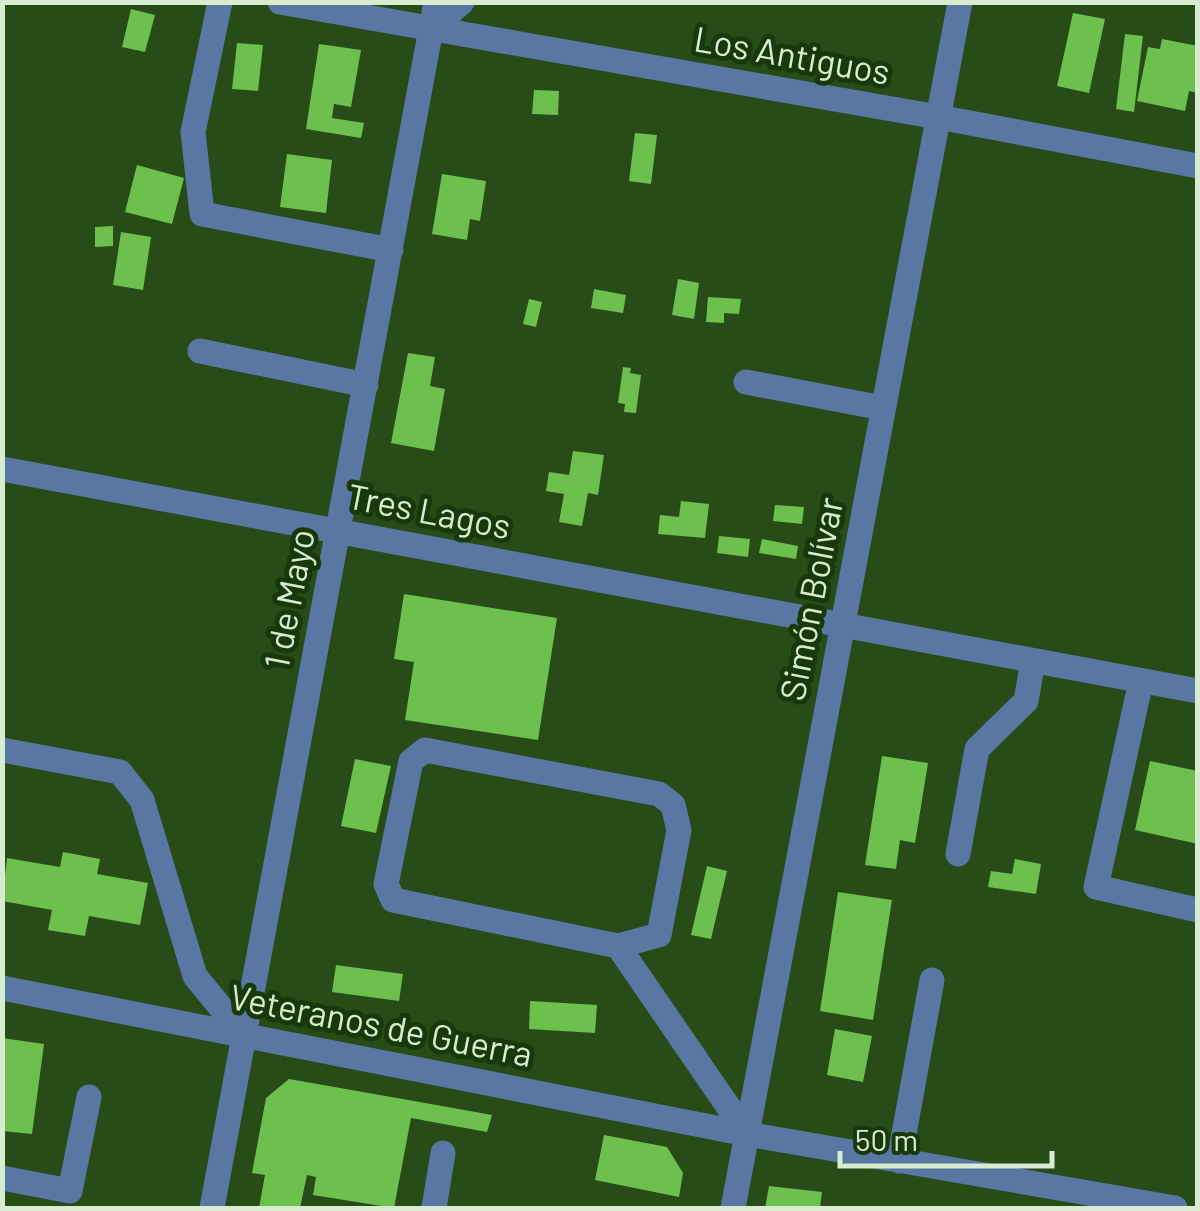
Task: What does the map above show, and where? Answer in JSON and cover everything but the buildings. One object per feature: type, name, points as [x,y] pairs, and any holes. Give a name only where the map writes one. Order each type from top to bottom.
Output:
[{"type":"street","points":[[220,2],[192,132],[202,214],[391,250]]},
{"type":"street","name":"Los Antiguos","points":[[280,2],[1198,166]]},
{"type":"street","name":"1 de Mayo","points":[[212,1208],[436,2]]},
{"type":"street","points":[[431,29],[462,2]]},
{"type":"street","name":"Simón Bolívar","points":[[733,1208],[960,2]]},
{"type":"street","points":[[200,350],[366,386]]},
{"type":"street","points":[[746,382],[883,408]]},
{"type":"street","name":"Tres Lagos","points":[[2,469],[1198,691]]},
{"type":"street","points":[[958,854],[977,748],[1026,700],[1032,660]]},
{"type":"street","points":[[1140,680],[1096,887],[1198,910]]},
{"type":"street","points":[[2,750],[120,772],[142,800],[195,976],[244,1036]]},
{"type":"street","points":[[618,946],[659,935],[680,830],[673,806],[659,794],[425,750],[411,762],[386,884],[394,900],[618,946],[747,1134]]},
{"type":"street","points":[[900,1161],[932,980]]},
{"type":"street","name":"Veteranos de Guerra","points":[[2,988],[900,1161],[1078,1200],[1175,1208]]},
{"type":"street","points":[[2,1178],[70,1191],[88,1097]]},
{"type":"street","points":[[434,1208],[443,1152]]},
{"type":"shaded area","points":[[3,3],[1197,3],[1197,1208],[3,1208]]}]
